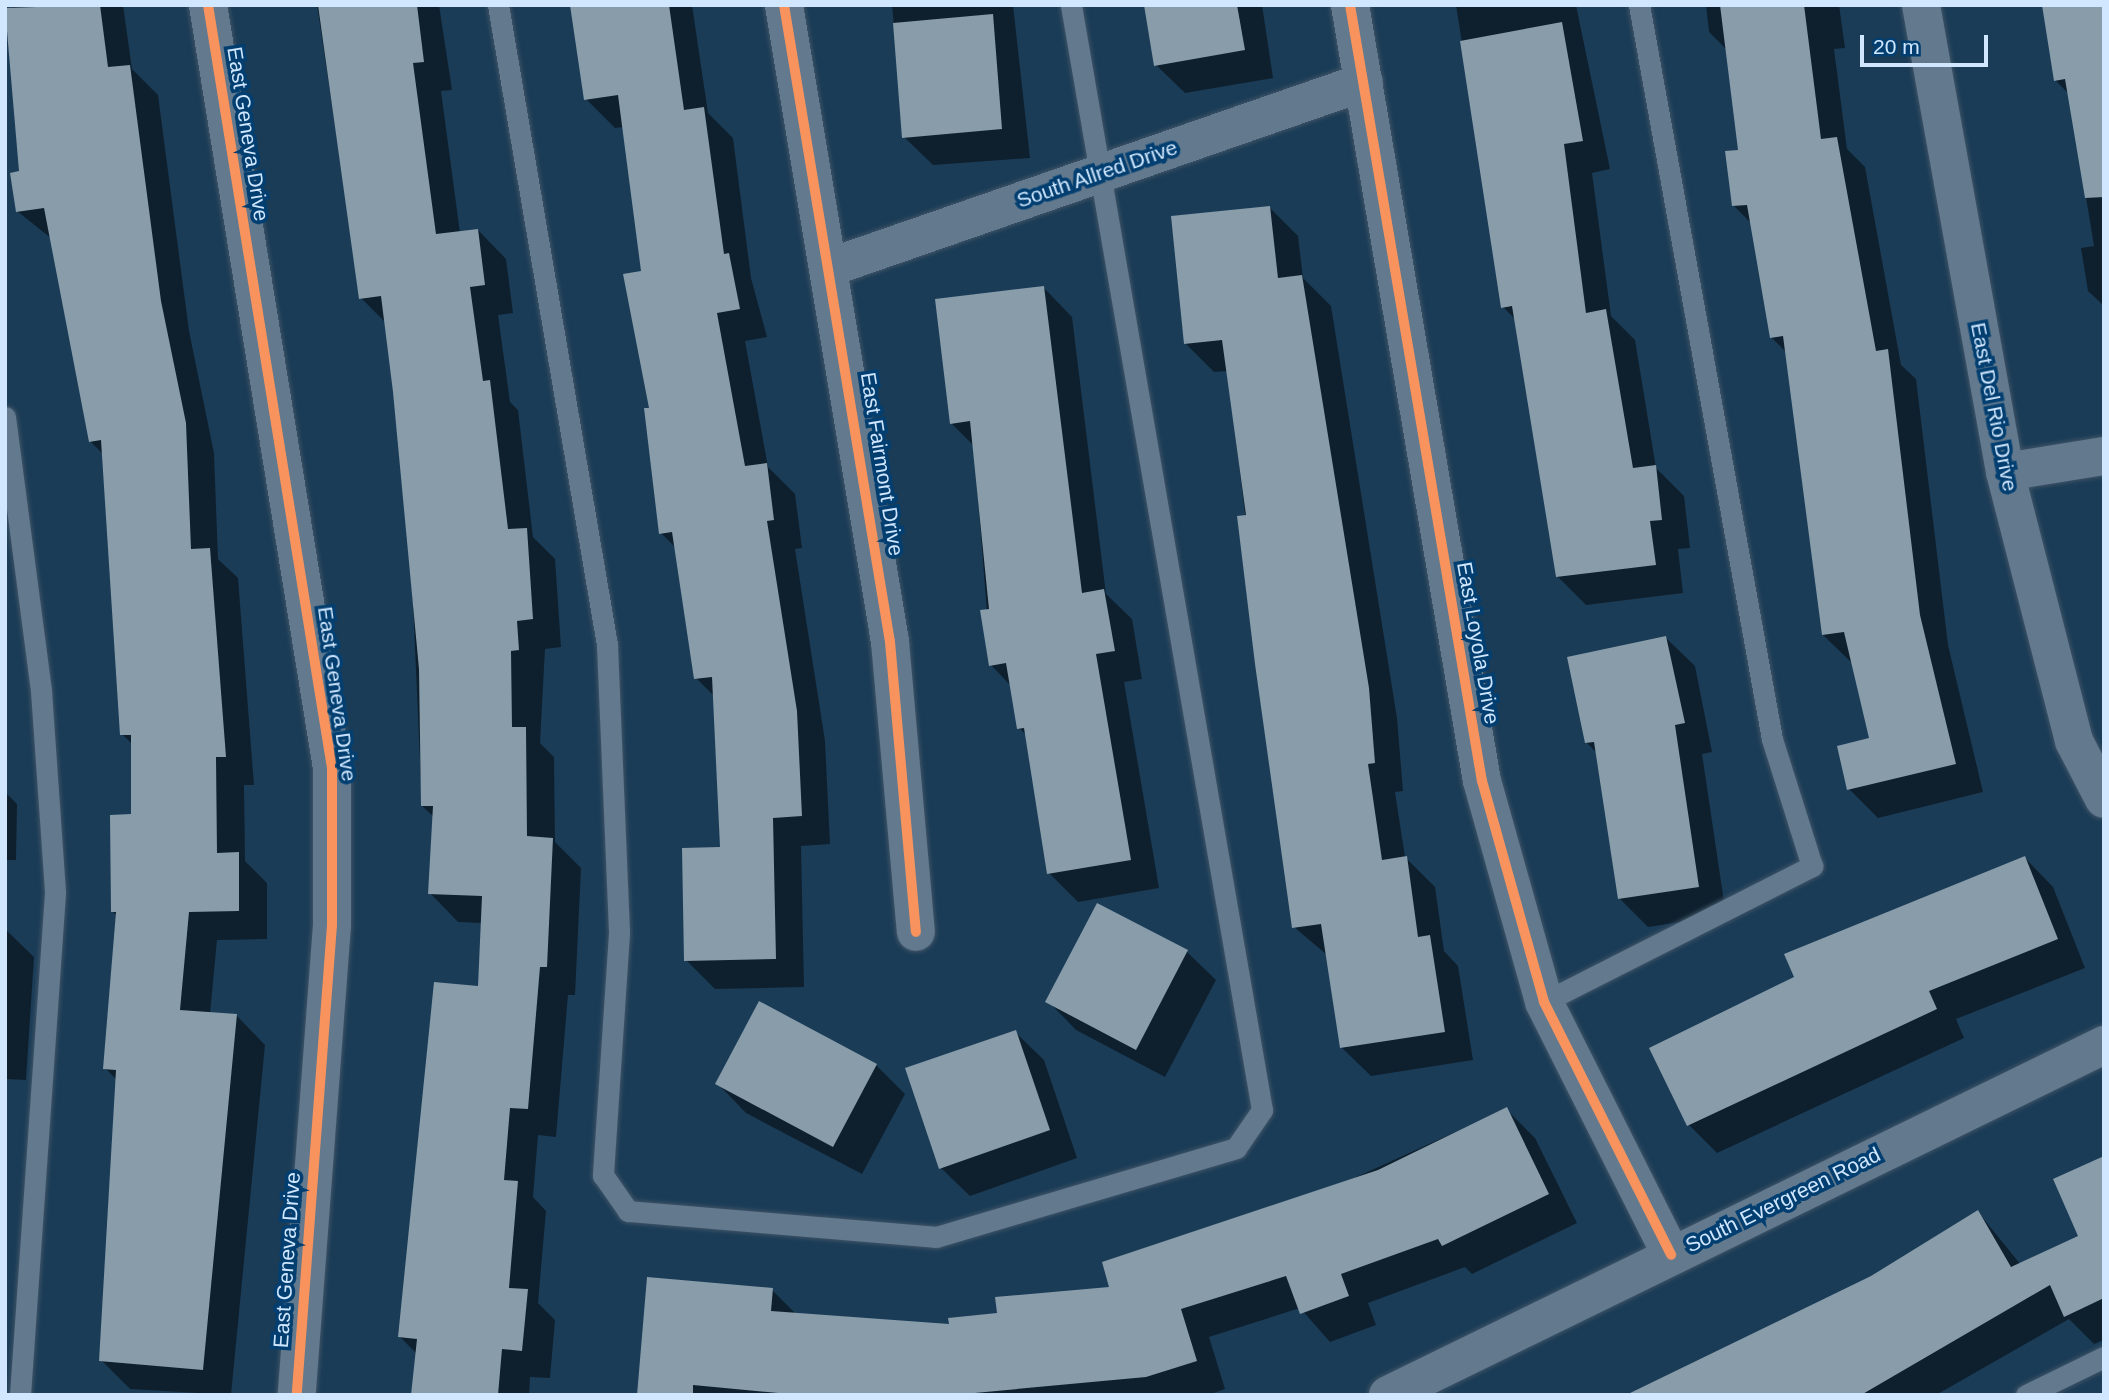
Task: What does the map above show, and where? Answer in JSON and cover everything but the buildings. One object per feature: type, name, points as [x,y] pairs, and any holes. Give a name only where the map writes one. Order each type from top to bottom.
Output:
[{"type":"street","name":"East Geneva Drive","points":[[208,5],[332,768],[332,925],[297,1395]]},
{"type":"street","name":"East Fairmont Drive","points":[[784,5],[831,267],[890,642],[916,932]]},
{"type":"street","name":"East Loyola Drive","points":[[1350,5],[1482,781],[1544,1002],[1671,1255]]},
{"type":"street","name":"East Del Rio Drive","points":[[1921,5],[2005,472],[2074,741],[2104,799]]},
{"type":"street","name":"South Allred Drive","points":[[831,267],[1364,82]]},
{"type":"street","points":[[2005,472],[2104,456]]},
{"type":"street","name":"South Evergreen Road","points":[[1388,1395],[2104,1045]]},
{"type":"lane","points":[[498,5],[607,645],[619,933],[603,1175],[628,1211],[936,1237],[1236,1148],[1262,1110],[1071,5]]},
{"type":"lane","points":[[1544,1002],[1812,866],[1772,739],[1639,5]]},
{"type":"lane","points":[[5,417],[41,691],[54,893],[20,1395]]},
{"type":"lane","points":[[2026,1395],[2104,1357]]},
{"type":"cycle path","points":[[208,5],[332,768],[332,925],[297,1395]]},
{"type":"cycle path","points":[[784,5],[890,642],[916,932]]},
{"type":"cycle path","points":[[1350,5],[1482,781],[1544,1002],[1671,1255]]}]
